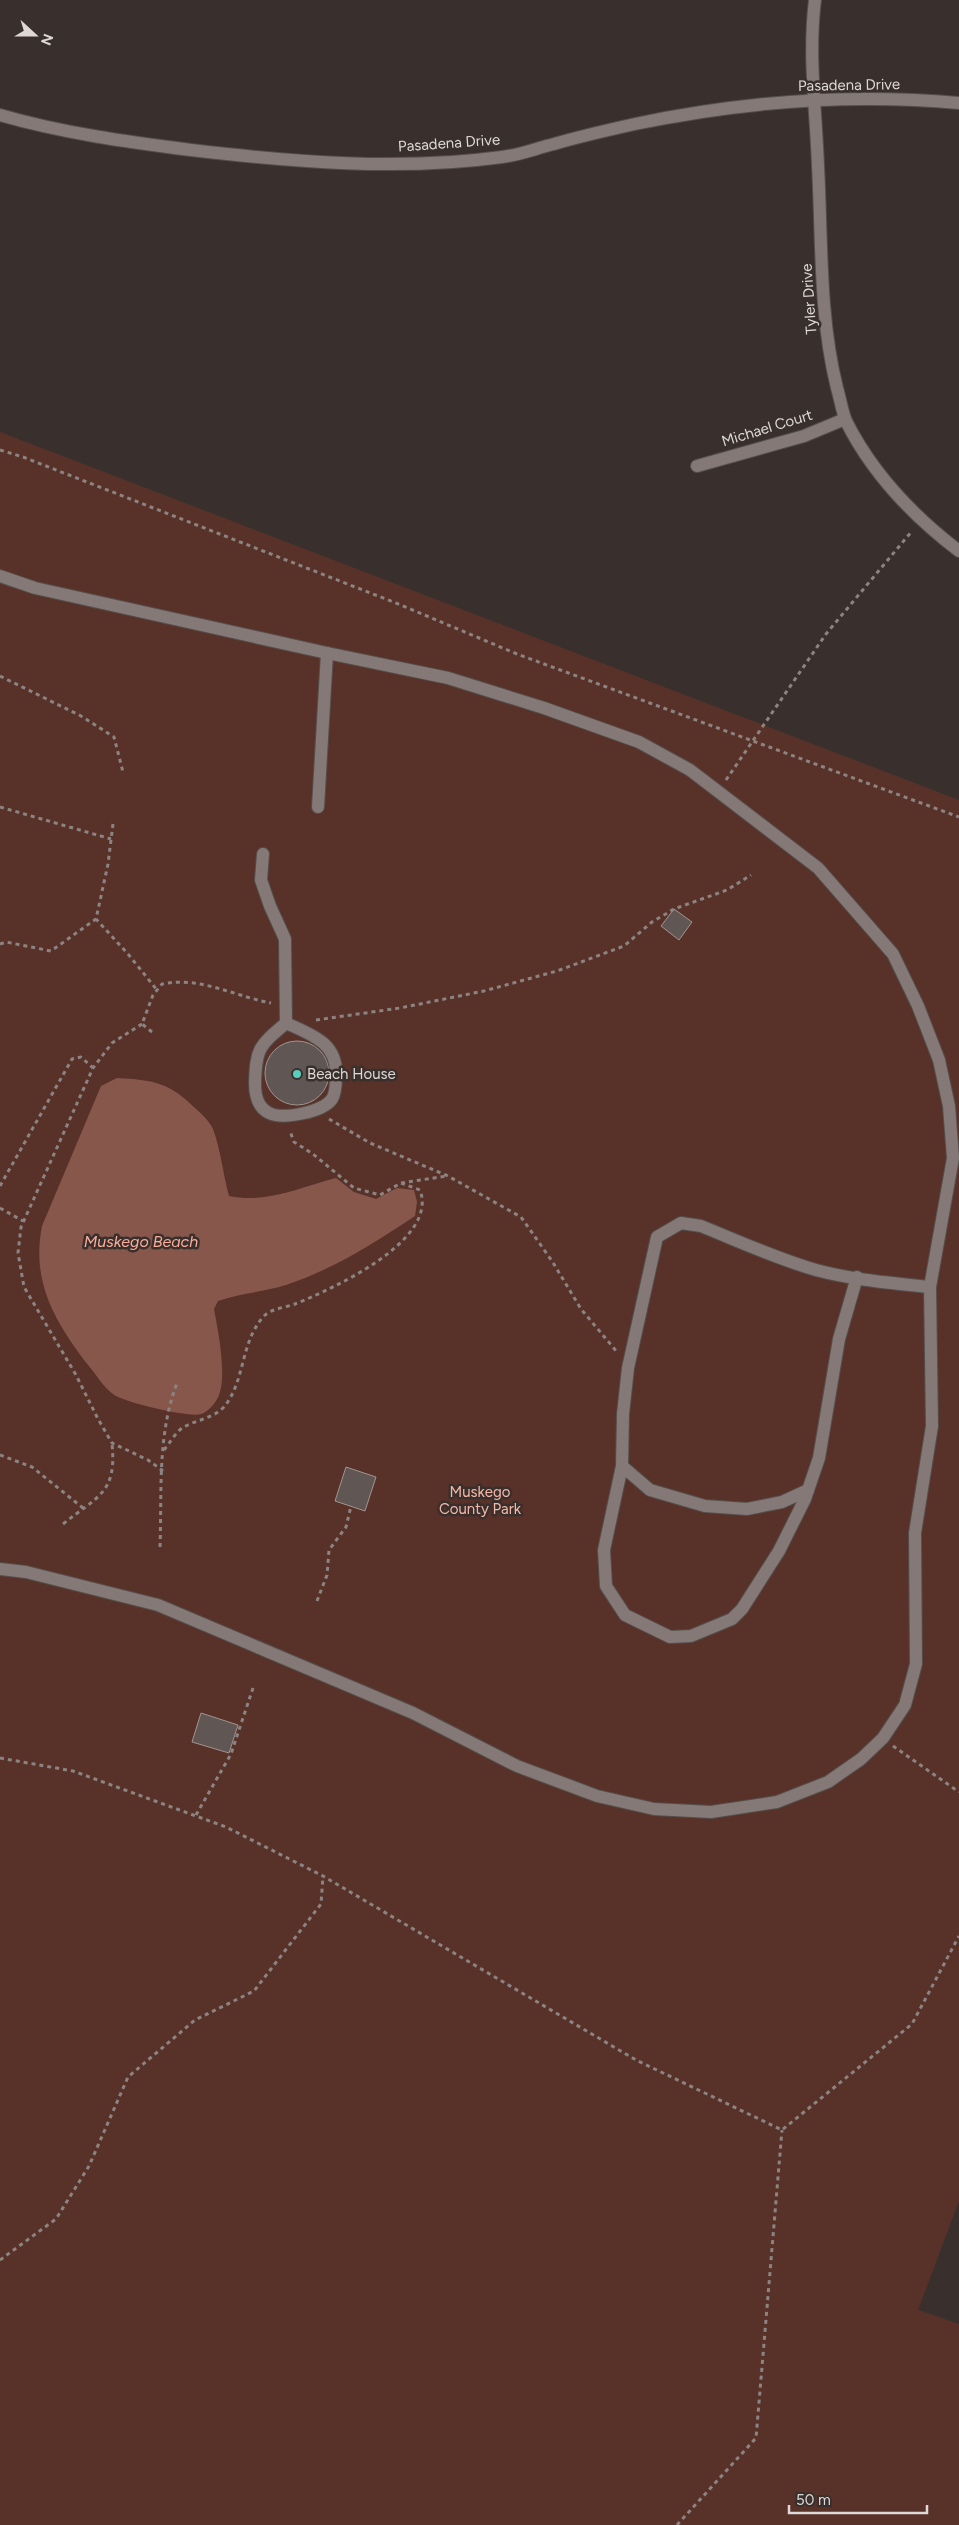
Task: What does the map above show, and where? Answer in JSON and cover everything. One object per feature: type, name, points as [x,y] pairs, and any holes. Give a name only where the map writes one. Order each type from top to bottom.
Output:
[{"type":"street","name":"Tyler Drive","points":[[816,0],[812,100],[817,142],[825,317],[832,366],[846,419],[887,483],[921,520],[959,551]]},
{"type":"street","name":"Pasadena Drive","points":[[0,115],[49,127],[145,144],[249,157],[410,164],[506,157],[580,137],[685,114],[812,100],[959,103]]},
{"type":"street","name":"Michael Court","points":[[697,466],[804,436],[846,419]]},
{"type":"street","points":[[0,576],[35,588],[448,678],[553,711],[639,742],[690,770],[818,868],[893,954],[918,1006],[940,1060],[949,1106],[952,1158],[930,1287],[932,1426],[915,1533],[916,1664],[905,1705],[883,1738],[861,1759],[828,1782],[777,1802],[712,1812],[654,1810],[597,1796],[517,1766],[413,1714],[158,1605],[26,1572],[0,1569]]},
{"type":"street","points":[[318,807],[327,653]]},
{"type":"street","points":[[263,854],[261,880],[285,939],[286,1023]]},
{"type":"street","points":[[286,1023],[315,1036],[328,1047],[337,1064],[333,1098],[325,1106],[286,1116],[269,1113],[259,1104],[255,1093],[257,1053],[268,1038],[286,1023]]},
{"type":"street","points":[[857,1277],[839,1339],[818,1458],[808,1490],[779,1551],[742,1609],[732,1619],[691,1636],[670,1637],[625,1615],[606,1586],[604,1550],[622,1466],[622,1414],[628,1368],[657,1237],[681,1223],[701,1226],[816,1270],[857,1277],[873,1281],[930,1287]]},
{"type":"street","points":[[622,1466],[650,1490],[705,1506],[747,1510],[782,1502],[808,1490]]},
{"type":"path","points":[[0,450],[379,596],[517,654],[959,816]]},
{"type":"path","points":[[719,791],[826,634],[921,520]]},
{"type":"path","points":[[0,676],[81,716],[114,737],[123,772]]},
{"type":"path","points":[[0,807],[111,839]]},
{"type":"path","points":[[0,944],[6,942],[51,951],[96,919],[113,824]]},
{"type":"path","points":[[286,1023],[400,1008],[484,991],[557,971],[624,946],[652,922],[674,909],[727,890],[751,875]]},
{"type":"path","points":[[96,919],[128,954],[156,990]]},
{"type":"path","points":[[63,1524],[107,1488],[114,1466],[112,1443],[24,1286],[18,1254],[24,1221],[93,1068],[112,1043],[142,1024],[156,990],[162,984],[191,982],[248,998],[286,1005]]},
{"type":"path","points":[[142,1024],[152,1032]]},
{"type":"path","points":[[0,1186],[72,1059],[81,1057],[93,1068]]},
{"type":"path","points":[[314,1110],[370,1143],[448,1176],[521,1217],[552,1261],[581,1309],[628,1368]]},
{"type":"path","points":[[286,1116],[294,1142],[313,1154],[354,1188],[380,1195],[401,1183],[448,1176]]},
{"type":"path","points":[[164,1450],[183,1427],[207,1420],[228,1402],[237,1383],[245,1351],[265,1314],[344,1283],[407,1238],[422,1214],[423,1197],[420,1190],[401,1183]]},
{"type":"path","points":[[0,1208],[24,1221]]},
{"type":"path","points":[[160,1547],[167,1410],[177,1384]]},
{"type":"path","points":[[112,1443],[148,1460],[163,1471]]},
{"type":"path","points":[[0,1455],[32,1467],[83,1508]]},
{"type":"path","points":[[318,1601],[327,1575],[329,1550],[346,1527],[351,1506]]},
{"type":"path","points":[[196,1815],[231,1754],[253,1688]]},
{"type":"path","points":[[883,1738],[959,1792]]},
{"type":"path","points":[[0,1758],[73,1771],[196,1815],[276,1850],[324,1876],[636,2060],[782,2130]]},
{"type":"path","points":[[0,2260],[56,2219],[89,2166],[128,2077],[195,2020],[254,1991],[321,1904],[324,1876]]},
{"type":"path","points":[[677,2525],[756,2438],[782,2130],[912,2024],[959,1936]]},
{"type":"green space","name":"Muskego County Park","points":[[0,432],[959,800],[959,2201],[918,2310],[959,2324],[959,2525],[0,2525]]},
{"type":"water","name":"Muskego Beach","points":[[117,1078],[141,1080],[169,1088],[186,1100],[208,1121],[216,1137],[229,1196],[257,1198],[270,1196],[336,1178],[354,1192],[376,1199],[397,1188],[414,1190],[417,1202],[415,1216],[369,1245],[321,1271],[286,1285],[218,1301],[214,1309],[221,1352],[221,1386],[214,1404],[201,1414],[184,1414],[156,1409],[129,1401],[109,1391],[65,1333],[56,1317],[43,1283],[39,1246],[42,1226],[101,1086]]},
{"type":"building","points":[[674,909],[692,922],[679,940],[661,926]]},
{"type":"building","name":"Beach House","points":[[297,1041],[315,1047],[323,1055],[329,1073],[323,1091],[315,1099],[297,1105],[279,1099],[271,1091],[265,1073],[271,1055],[279,1047]]},
{"type":"building","points":[[346,1467],[376,1477],[365,1511],[335,1501]]},
{"type":"building","points":[[201,1713],[238,1725],[229,1753],[192,1742]]},
{"type":"place","name":"Beach House","points":[[297,1074]]}]
